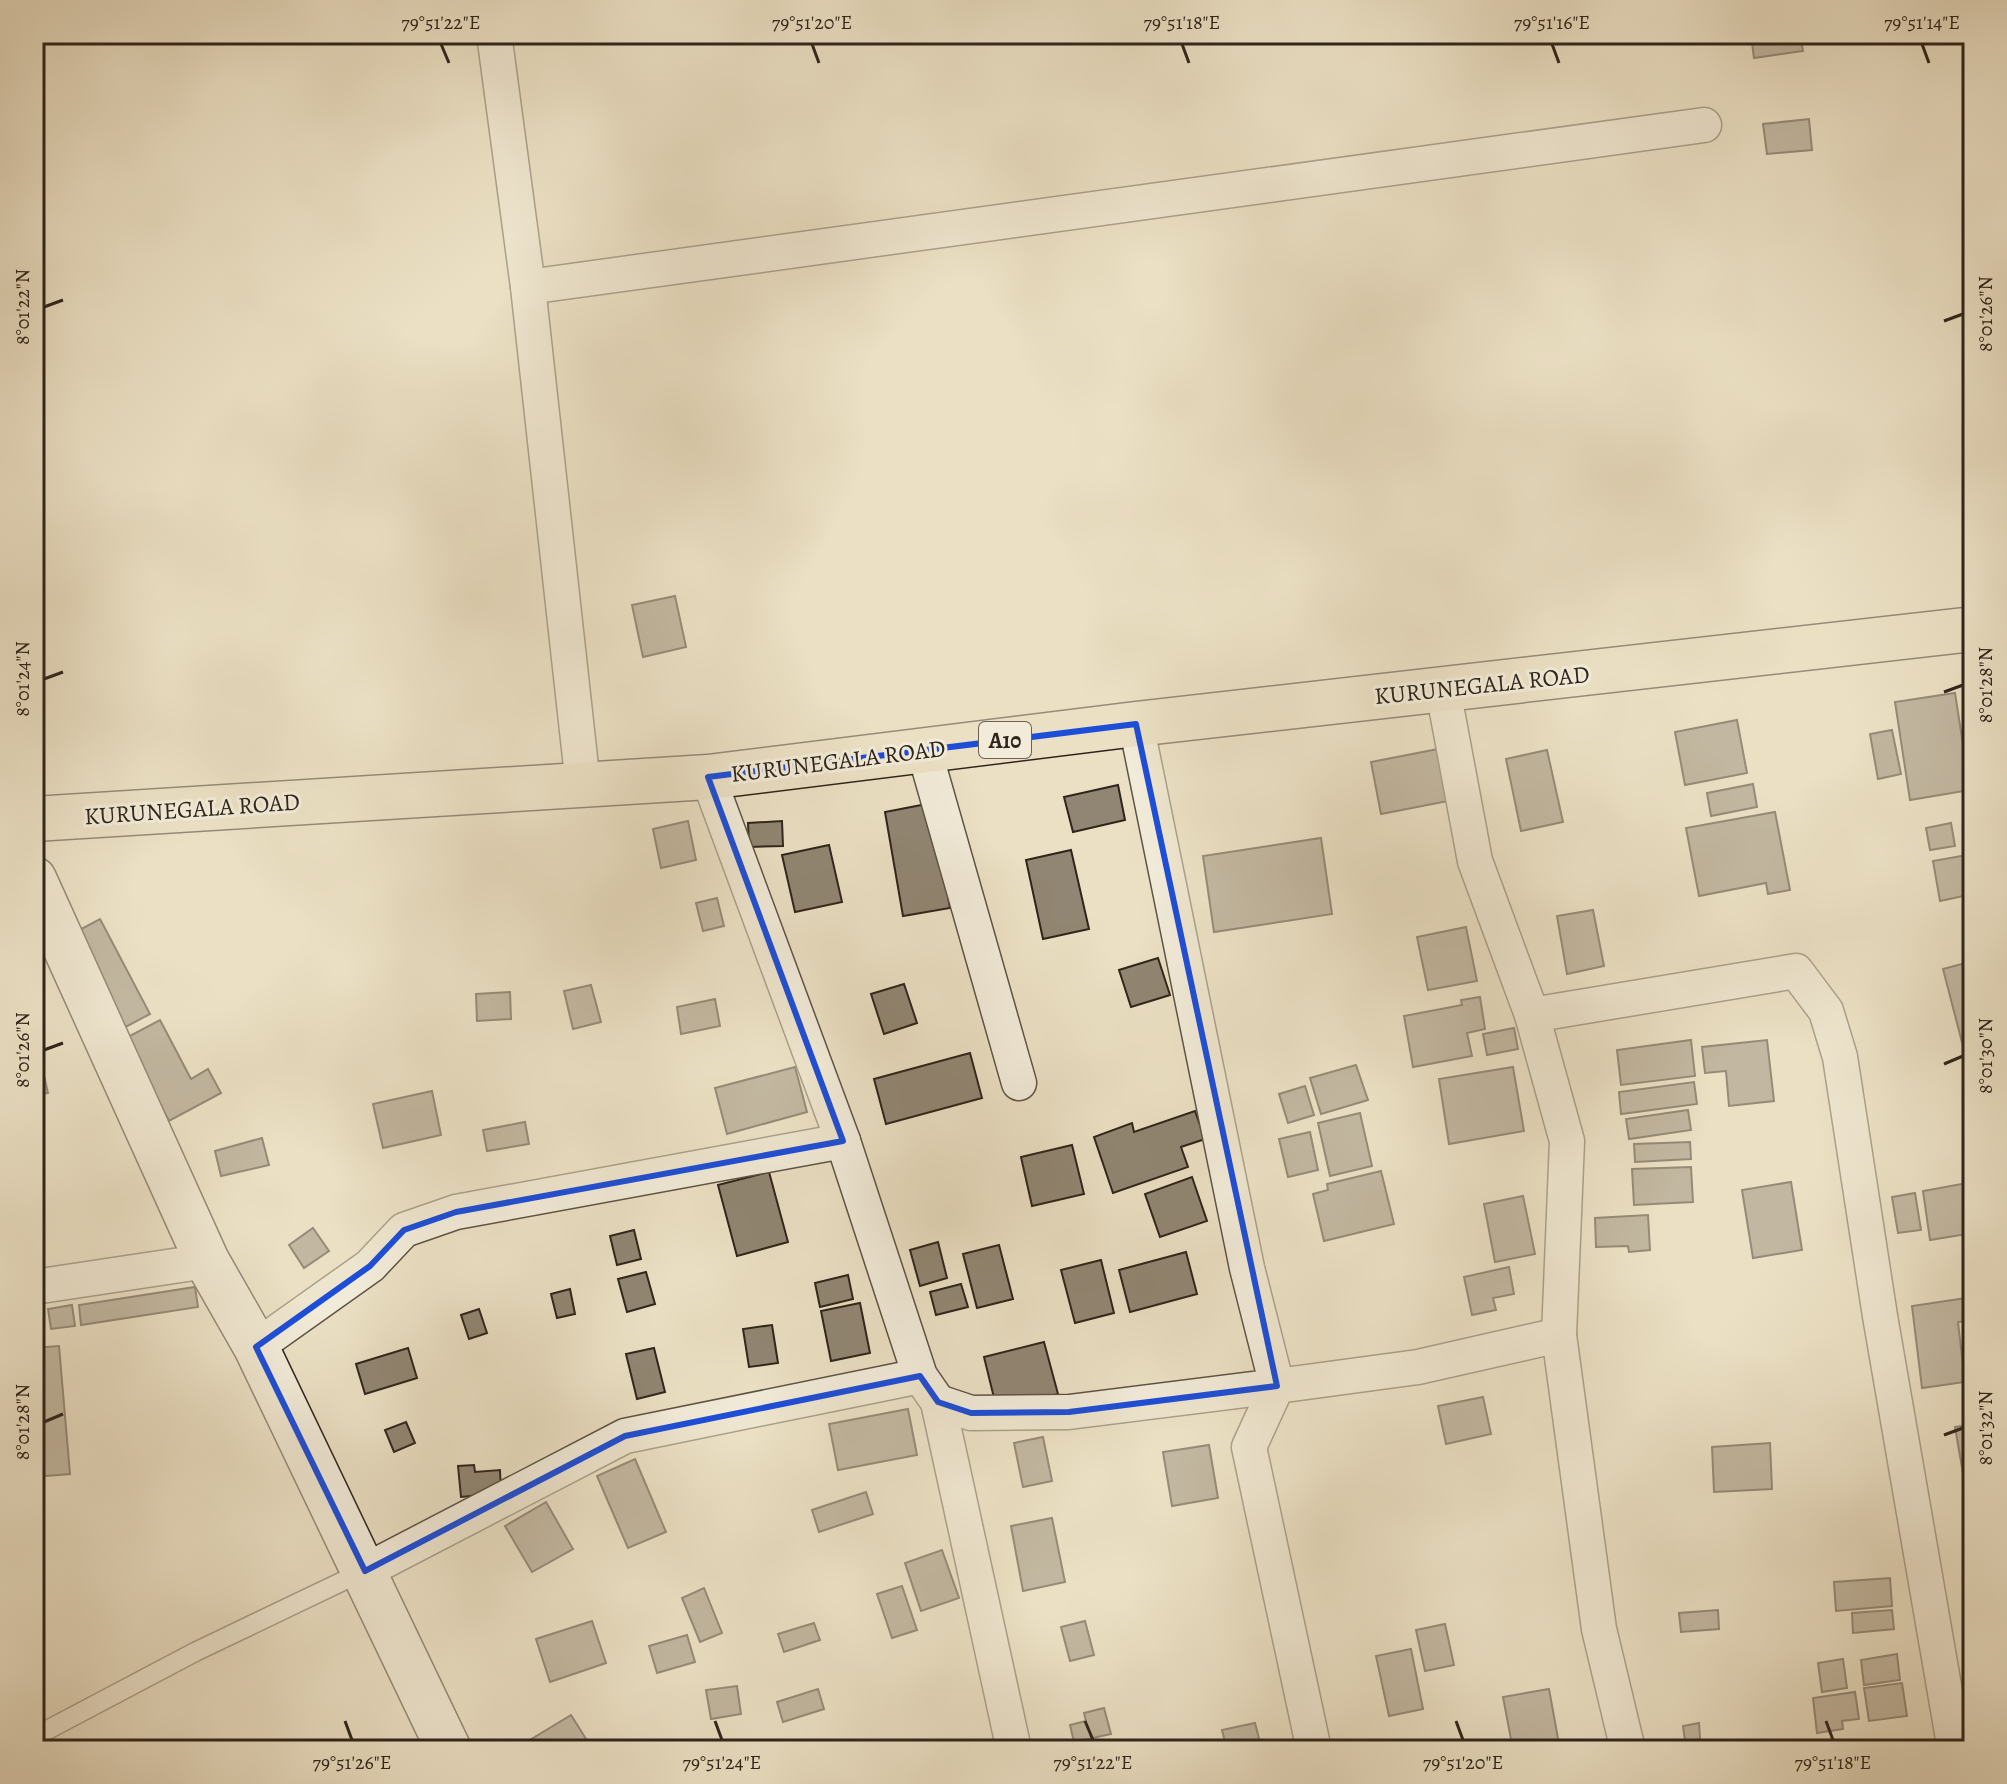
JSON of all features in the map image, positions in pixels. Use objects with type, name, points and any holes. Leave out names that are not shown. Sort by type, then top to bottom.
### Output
[{"type":"highway","name":"KURUNEGALA ROAD","points":[[34,819],[708,777],[1136,724],[1973,629]]},
{"type":"street","points":[[494,34],[528,287],[583,785]]},
{"type":"street","points":[[528,287],[1704,125]]},
{"type":"street","points":[[1443,690],[1475,861],[1532,1015],[1567,1141],[1559,1335],[1599,1629],[1628,1750]]},
{"type":"street","points":[[1136,724],[1247,1268],[1277,1386],[1249,1447],[1314,1750]]},
{"type":"street","points":[[924,750],[1019,1083]]},
{"type":"street","points":[[708,777],[843,1141],[929,1389],[1014,1750]]},
{"type":"street","points":[[34,879],[207,1261],[256,1347],[449,1750]]},
{"type":"street","points":[[1532,1015],[1796,971],[1826,1011],[1840,1057],[1880,1316],[1955,1750]]},
{"type":"street","points":[[256,1347],[370,1266],[404,1230],[456,1212],[843,1141]]},
{"type":"street","points":[[34,1287],[207,1261]]},
{"type":"street","points":[[365,1571],[625,1436],[929,1389],[971,1413],[1069,1412],[1418,1367],[1559,1335]]},
{"type":"lane","points":[[34,1737],[195,1652],[365,1571]]},
{"type":"highlighted area","points":[[1136,724],[1277,1386],[1069,1412],[971,1413],[938,1402],[920,1376],[625,1436],[365,1571],[256,1347],[370,1266],[404,1230],[456,1212],[843,1141],[708,777]]},
{"type":"building","points":[[1800,34],[1803,51],[1754,58],[1751,35]]},
{"type":"building","points":[[1809,119],[1812,150],[1767,154],[1763,124]]},
{"type":"building","points":[[675,596],[686,647],[643,657],[632,605]]},
{"type":"building","points":[[1955,693],[1970,790],[1910,800],[1895,702]]},
{"type":"building","points":[[1737,720],[1747,773],[1685,785],[1675,732]]},
{"type":"building","points":[[1892,730],[1901,774],[1878,779],[1870,734]]},
{"type":"building","points":[[1438,749],[1448,801],[1381,814],[1371,762]]},
{"type":"building","points":[[1547,750],[1563,822],[1521,831],[1506,759]]},
{"type":"building","points":[[1753,784],[1757,807],[1711,816],[1707,793]]},
{"type":"building","points":[[1118,785],[1125,820],[1073,832],[1064,797]]},
{"type":"building","points":[[932,803],[950,908],[903,916],[885,812]]},
{"type":"building","points":[[1775,812],[1790,890],[1768,894],[1766,883],[1699,896],[1686,828]]},
{"type":"building","points":[[688,821],[696,860],[661,868],[653,829]]},
{"type":"building","points":[[782,821],[783,846],[749,847],[748,823]]},
{"type":"building","points":[[1951,823],[1955,846],[1930,850],[1926,828]]},
{"type":"building","points":[[1321,838],[1332,914],[1214,932],[1203,856]]},
{"type":"building","points":[[829,845],[842,902],[795,912],[782,855]]},
{"type":"building","points":[[1071,850],[1089,929],[1043,939],[1026,860]]},
{"type":"building","points":[[1973,854],[1973,894],[1940,901],[1933,861]]},
{"type":"building","points":[[717,898],[724,926],[703,931],[696,903]]},
{"type":"building","points":[[1593,910],[1604,966],[1567,974],[1557,916]]},
{"type":"building","points":[[100,919],[150,1014],[118,1031],[68,936]]},
{"type":"building","points":[[1466,927],[1477,981],[1428,990],[1417,937]]},
{"type":"building","points":[[1158,958],[1170,995],[1131,1007],[1119,970]]},
{"type":"building","points":[[1973,961],[1973,1048],[1964,1050],[1943,969]]},
{"type":"building","points":[[904,984],[917,1023],[884,1034],[871,994]]},
{"type":"building","points":[[591,985],[601,1022],[573,1029],[564,991]]},
{"type":"building","points":[[510,992],[511,1019],[477,1021],[476,994]]},
{"type":"building","points":[[1480,997],[1485,1029],[1467,1033],[1472,1056],[1413,1067],[1404,1016],[1462,1005],[1461,1000]]},
{"type":"building","points":[[715,999],[720,1026],[681,1034],[677,1007]]},
{"type":"building","points":[[160,1020],[191,1079],[208,1069],[221,1093],[169,1121],[126,1038]]},
{"type":"building","points":[[1514,1028],[1518,1049],[1487,1055],[1483,1034]]},
{"type":"building","points":[[1691,1040],[1695,1076],[1621,1085],[1617,1050]]},
{"type":"building","points":[[1767,1040],[1774,1101],[1729,1106],[1726,1071],[1705,1073],[1702,1047]]},
{"type":"building","points":[[34,1042],[48,1093],[34,1096]]},
{"type":"building","points":[[970,1053],[982,1098],[886,1124],[874,1079]]},
{"type":"building","points":[[1356,1065],[1368,1100],[1321,1114],[1310,1078]]},
{"type":"building","points":[[795,1067],[807,1112],[727,1134],[715,1088]]},
{"type":"building","points":[[1513,1067],[1524,1131],[1449,1144],[1439,1079]]},
{"type":"building","points":[[1694,1082],[1697,1104],[1621,1114],[1619,1092]]},
{"type":"building","points":[[1305,1086],[1314,1115],[1288,1123],[1279,1094]]},
{"type":"building","points":[[432,1091],[441,1135],[383,1148],[373,1104]]},
{"type":"building","points":[[1688,1110],[1691,1130],[1629,1139],[1626,1119]]},
{"type":"building","points":[[1195,1111],[1205,1139],[1181,1147],[1188,1167],[1113,1193],[1094,1137],[1132,1123],[1134,1132]]},
{"type":"building","points":[[1360,1113],[1372,1166],[1330,1176],[1318,1123]]},
{"type":"building","points":[[525,1122],[529,1144],[487,1151],[483,1130]]},
{"type":"building","points":[[1310,1132],[1318,1170],[1288,1177],[1279,1139]]},
{"type":"building","points":[[262,1138],[269,1165],[221,1176],[215,1151]]},
{"type":"building","points":[[1690,1142],[1691,1159],[1635,1162],[1634,1144]]},
{"type":"building","points":[[1072,1145],[1084,1194],[1032,1206],[1021,1157]]},
{"type":"building","points":[[1691,1167],[1693,1202],[1634,1205],[1632,1169]]},
{"type":"building","points":[[1381,1171],[1394,1224],[1324,1241],[1313,1194],[1328,1190],[1327,1184]]},
{"type":"building","points":[[769,1172],[788,1242],[737,1256],[718,1185]]},
{"type":"building","points":[[1192,1177],[1207,1221],[1160,1237],[1145,1194]]},
{"type":"building","points":[[1791,1182],[1802,1250],[1753,1258],[1742,1190]]},
{"type":"building","points":[[1973,1182],[1973,1233],[1930,1240],[1923,1191]]},
{"type":"building","points":[[1915,1193],[1921,1230],[1898,1233],[1892,1197]]},
{"type":"building","points":[[1523,1196],[1535,1254],[1495,1262],[1484,1204]]},
{"type":"building","points":[[1648,1215],[1650,1250],[1629,1252],[1628,1246],[1596,1247],[1595,1218]]},
{"type":"building","points":[[313,1228],[329,1251],[304,1268],[289,1245]]},
{"type":"building","points":[[634,1230],[641,1259],[617,1265],[610,1236]]},
{"type":"building","points":[[938,1242],[947,1278],[920,1286],[910,1250]]},
{"type":"building","points":[[999,1245],[1013,1299],[977,1308],[963,1254]]},
{"type":"building","points":[[1186,1252],[1197,1294],[1130,1312],[1119,1270]]},
{"type":"building","points":[[1101,1260],[1114,1313],[1075,1323],[1061,1270]]},
{"type":"building","points":[[1509,1267],[1514,1294],[1493,1298],[1496,1310],[1472,1315],[1464,1277]]},
{"type":"building","points":[[646,1272],[655,1304],[627,1312],[618,1279]]},
{"type":"building","points":[[848,1275],[853,1299],[820,1307],[815,1283]]},
{"type":"building","points":[[961,1284],[968,1307],[936,1315],[930,1292]]},
{"type":"building","points":[[195,1287],[198,1307],[81,1325],[79,1305]]},
{"type":"building","points":[[570,1289],[575,1314],[557,1318],[551,1294]]},
{"type":"building","points":[[1973,1297],[1973,1320],[1958,1322],[1965,1382],[1922,1388],[1912,1306]]},
{"type":"building","points":[[860,1303],[870,1353],[831,1361],[821,1311]]},
{"type":"building","points":[[72,1305],[75,1326],[51,1329],[48,1309]]},
{"type":"building","points":[[479,1309],[487,1333],[469,1339],[461,1315]]},
{"type":"building","points":[[772,1325],[778,1363],[749,1367],[743,1329]]},
{"type":"building","points":[[1044,1342],[1058,1394],[997,1410],[984,1357]]},
{"type":"building","points":[[59,1346],[70,1474],[34,1477],[34,1348]]},
{"type":"building","points":[[408,1348],[417,1378],[365,1394],[356,1364]]},
{"type":"building","points":[[654,1348],[665,1392],[637,1399],[626,1354]]},
{"type":"building","points":[[1483,1397],[1491,1434],[1446,1444],[1438,1406]]},
{"type":"building","points":[[908,1409],[917,1455],[838,1470],[829,1424]]},
{"type":"building","points":[[406,1422],[415,1443],[394,1452],[385,1430]]},
{"type":"building","points":[[1973,1424],[1973,1507],[1969,1508],[1955,1427]]},
{"type":"building","points":[[1043,1437],[1052,1481],[1023,1487],[1014,1443]]},
{"type":"building","points":[[1770,1443],[1772,1489],[1714,1492],[1712,1447]]},
{"type":"building","points":[[1209,1445],[1218,1498],[1172,1506],[1163,1452]]},
{"type":"building","points":[[635,1459],[666,1532],[628,1548],[597,1476]]},
{"type":"building","points":[[474,1465],[475,1472],[500,1470],[501,1493],[461,1497],[458,1466]]},
{"type":"building","points":[[866,1492],[873,1514],[819,1532],[812,1510]]},
{"type":"building","points":[[546,1502],[573,1549],[532,1572],[505,1526]]},
{"type":"building","points":[[1052,1518],[1065,1582],[1023,1591],[1011,1526]]},
{"type":"building","points":[[942,1550],[959,1598],[921,1611],[905,1563]]},
{"type":"building","points":[[1890,1578],[1892,1606],[1836,1611],[1834,1582]]},
{"type":"building","points":[[902,1586],[917,1630],[892,1638],[877,1594]]},
{"type":"building","points":[[704,1588],[722,1633],[700,1642],[682,1598]]},
{"type":"building","points":[[1718,1610],[1719,1629],[1681,1632],[1679,1613]]},
{"type":"building","points":[[1892,1610],[1894,1629],[1853,1633],[1852,1613]]},
{"type":"building","points":[[592,1621],[606,1663],[550,1682],[536,1639]]},
{"type":"building","points":[[1085,1621],[1094,1655],[1070,1661],[1061,1627]]},
{"type":"building","points":[[814,1623],[820,1640],[784,1652],[778,1634]]},
{"type":"building","points":[[1445,1624],[1454,1665],[1425,1671],[1416,1630]]},
{"type":"building","points":[[687,1635],[695,1662],[657,1673],[649,1646]]},
{"type":"building","points":[[1411,1649],[1423,1709],[1389,1716],[1376,1656]]},
{"type":"building","points":[[1897,1654],[1900,1680],[1864,1685],[1861,1660]]},
{"type":"building","points":[[1843,1659],[1847,1688],[1822,1692],[1818,1663]]},
{"type":"building","points":[[1902,1683],[1907,1716],[1869,1721],[1864,1688]]},
{"type":"building","points":[[737,1686],[741,1714],[711,1719],[706,1690]]},
{"type":"building","points":[[818,1689],[824,1709],[783,1722],[777,1702]]},
{"type":"building","points":[[1549,1689],[1559,1744],[1513,1750],[1503,1697]]},
{"type":"building","points":[[1855,1692],[1859,1719],[1842,1721],[1843,1729],[1817,1733],[1813,1698]]},
{"type":"building","points":[[1104,1708],[1111,1734],[1074,1742],[1070,1725],[1086,1721],[1084,1713]]},
{"type":"building","points":[[571,1715],[593,1750],[515,1749]]},
{"type":"building","points":[[1255,1723],[1262,1750],[1227,1750],[1222,1730]]},
{"type":"building","points":[[1699,1723],[1700,1739],[1685,1741],[1683,1726]]}]
